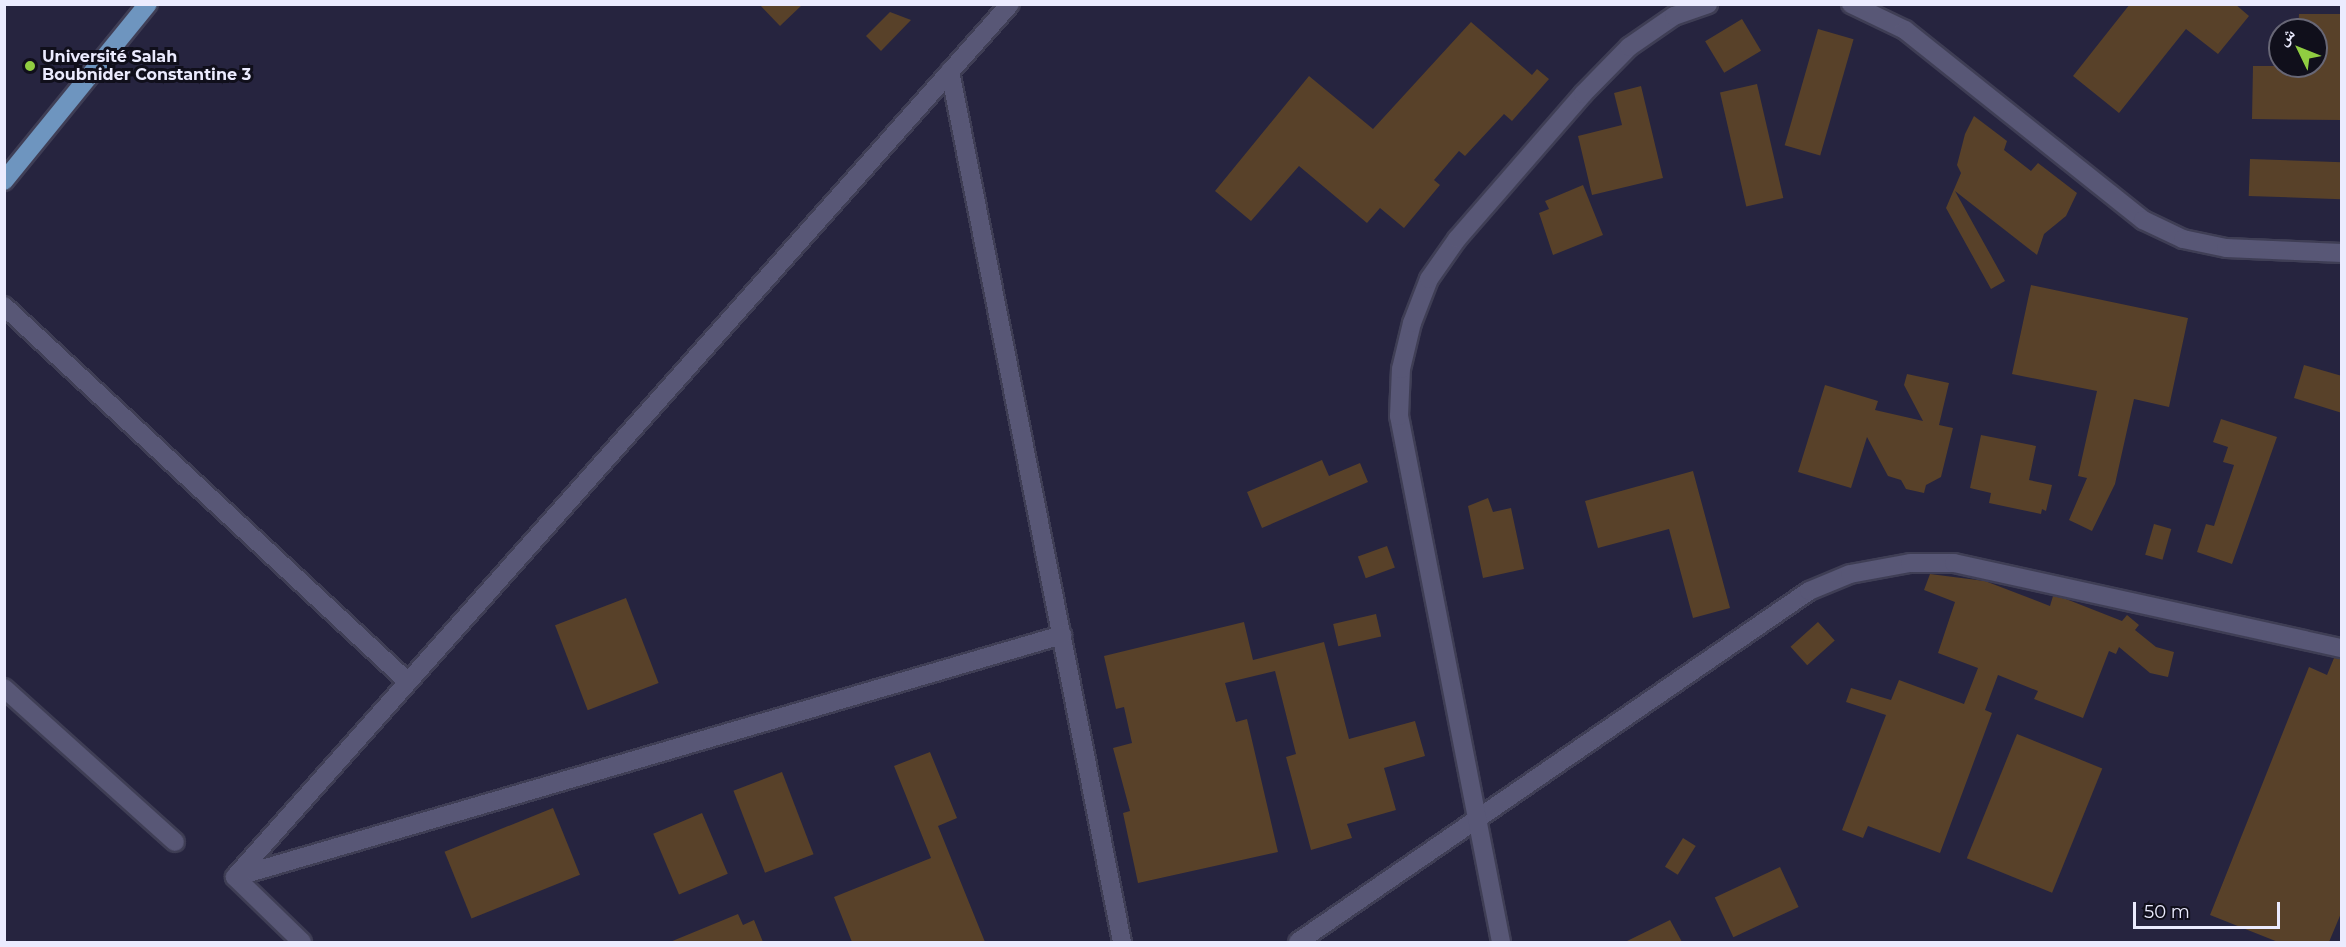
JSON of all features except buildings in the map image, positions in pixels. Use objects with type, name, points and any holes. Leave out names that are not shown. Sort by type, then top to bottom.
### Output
[{"type":"main road","points":[[4,181],[148,4]]},
{"type":"street","points":[[235,877],[1010,4]]},
{"type":"street","points":[[1501,942],[1399,416],[1401,369],[1412,323],[1429,279],[1457,239],[1583,94],[1629,47],[1674,16],[1708,4]]},
{"type":"street","points":[[1851,4],[1905,30],[2143,220],[2183,239],[2226,248],[2342,253]]},
{"type":"street","points":[[950,71],[1122,942]]},
{"type":"street","points":[[4,306],[408,682]]},
{"type":"street","points":[[1298,942],[1809,591],[1850,574],[1910,563],[1954,563],[2342,648]]},
{"type":"street","points":[[235,877],[1062,635]]},
{"type":"street","points":[[4,688],[175,842]]},
{"type":"street","points":[[235,877],[302,942]]},
{"type":"place","name":"Université Salah Boubnider Constantine 3","points":[[30,66]]}]
